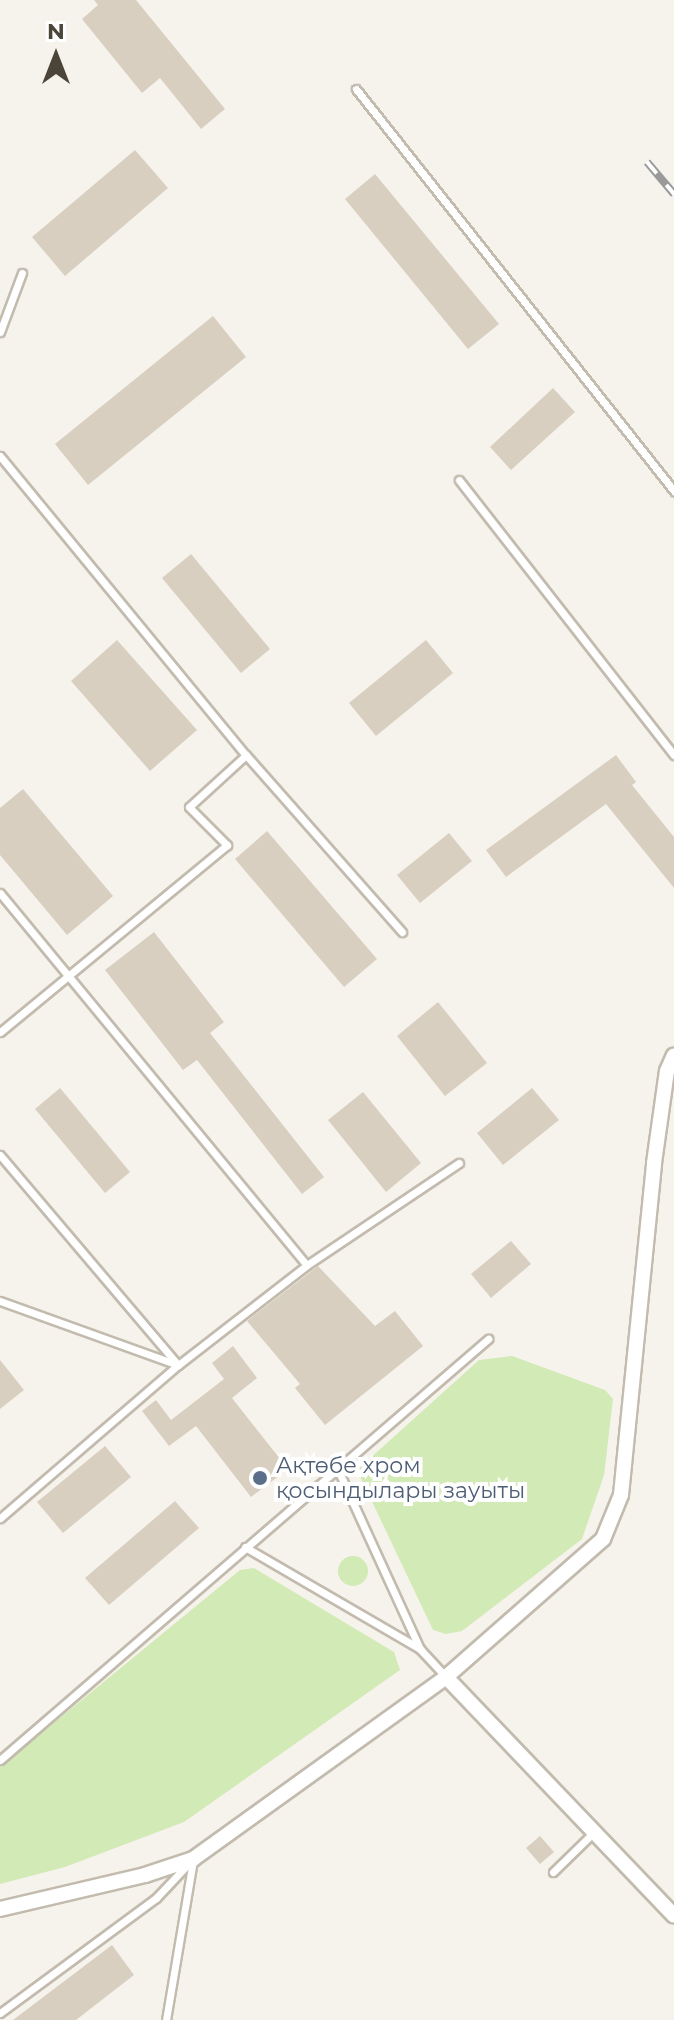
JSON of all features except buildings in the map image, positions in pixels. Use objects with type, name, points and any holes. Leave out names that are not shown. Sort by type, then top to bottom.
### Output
[{"type":"street","points":[[0,1909],[193,1859],[446,1677],[603,1539],[617,1517],[654,1163],[667,1071],[674,1055]]},
{"type":"street","points":[[446,1677],[674,1916]]},
{"type":"lane","points":[[356,89],[674,491]]},
{"type":"lane","points":[[0,332],[22,273]]},
{"type":"lane","points":[[0,456],[246,755],[402,932]]},
{"type":"lane","points":[[459,480],[674,755]]},
{"type":"lane","points":[[0,1032],[66,974],[227,845],[189,807],[246,755]]},
{"type":"lane","points":[[0,893],[307,1265]]},
{"type":"lane","points":[[0,1155],[178,1365]]},
{"type":"lane","points":[[0,1518],[178,1365],[307,1265],[459,1163]]},
{"type":"lane","points":[[0,1301],[178,1365]]},
{"type":"lane","points":[[0,1760],[488,1339]]},
{"type":"lane","points":[[337,1468],[420,1649]]},
{"type":"lane","points":[[245,1547],[420,1649],[446,1677]]},
{"type":"lane","points":[[553,1872],[594,1832]]},
{"type":"lane","points":[[0,2013],[156,1898],[193,1859]]},
{"type":"lane","points":[[166,2020],[193,1859]]},
{"type":"green space","points":[[512,1356],[605,1390],[613,1399],[604,1475],[582,1539],[462,1631],[446,1634],[433,1630],[357,1470],[479,1360]]},
{"type":"green space","points":[[353,1556],[359,1557],[367,1565],[367,1577],[359,1585],[353,1586],[347,1585],[339,1577],[338,1571],[339,1565],[347,1557]]},
{"type":"green space","points":[[254,1568],[394,1652],[400,1670],[184,1822],[65,1867],[0,1884],[0,1767],[240,1570]]},
{"type":"railway","points":[[647,162],[674,194]]},
{"type":"place","name":"Ақтөбе хром қосындылары зауыты","points":[[260,1478]]}]
